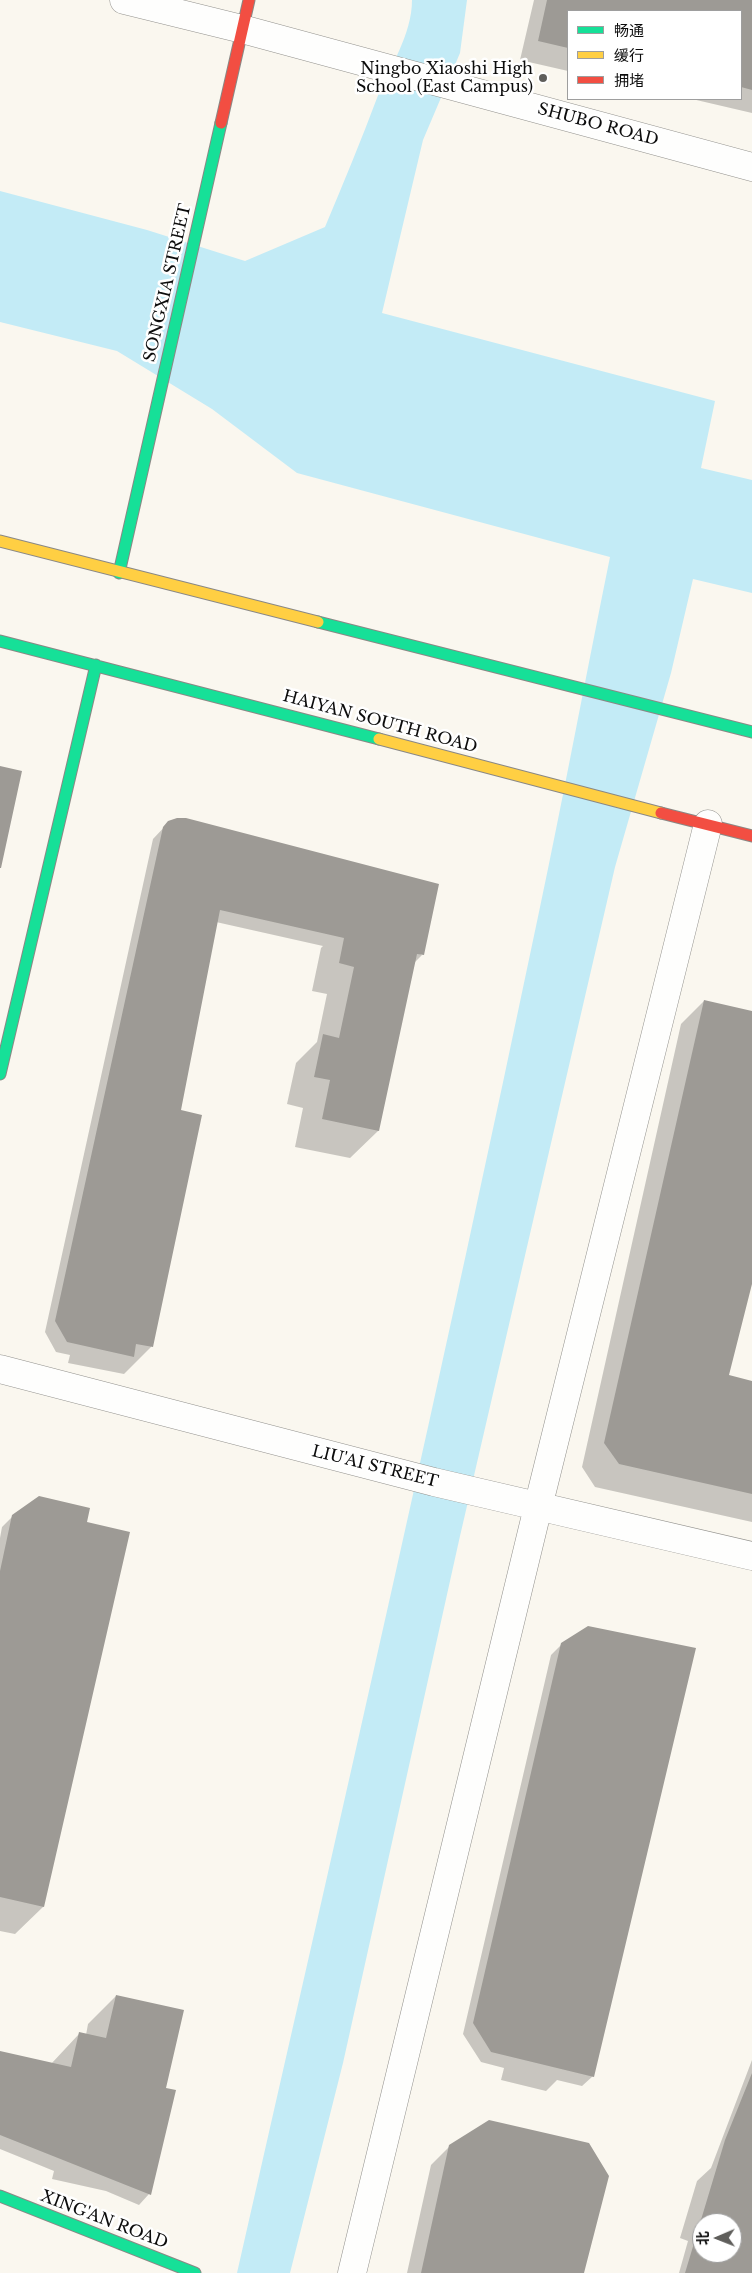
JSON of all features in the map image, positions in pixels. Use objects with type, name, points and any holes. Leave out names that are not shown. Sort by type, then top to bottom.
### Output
[{"type":"main road","name":"SONGXIA STREET","points":[[119,572],[249,0]]},
{"type":"main road","points":[[0,541],[752,732]]},
{"type":"main road","name":"HAIYAN SOUTH ROAD","points":[[0,640],[752,836]]},
{"type":"main road","points":[[0,1074],[96,666]]},
{"type":"main road","name":"XING'AN ROAD","points":[[0,2196],[195,2273]]},
{"type":"street","name":"SHUBO ROAD","points":[[124,0],[242,29],[752,167]]},
{"type":"street","points":[[352,2273],[538,1507],[708,824]]},
{"type":"street","name":"LIU'AI STREET","points":[[0,1369],[434,1482],[752,1556]]},
{"type":"water","points":[[412,0],[467,0],[460,53],[423,140],[382,313],[715,401],[701,468],[752,480],[752,593],[693,579],[671,673],[615,867],[460,1536],[343,2063],[290,2273],[237,2273],[391,1593],[503,1083],[610,557],[297,473],[212,409],[117,351],[0,322],[0,191],[147,230],[245,261],[325,227],[377,98],[404,38],[411,13]]},
{"type":"building","points":[[547,0],[752,0],[752,90],[742,87],[742,10],[567,10],[567,48],[538,41]]},
{"type":"building","points":[[0,766],[22,771],[1,868],[0,868]]},
{"type":"building","points":[[186,818],[439,884],[424,955],[417,954],[379,1131],[322,1119],[330,1080],[314,1077],[323,1034],[339,1038],[354,967],[339,963],[344,938],[220,910],[181,1110],[202,1115],[153,1347],[136,1344],[134,1357],[67,1342],[55,1321],[163,827],[168,821]]},
{"type":"building","points":[[704,1000],[752,1011],[752,1284],[729,1375],[752,1381],[752,1494],[619,1464],[604,1443]]},
{"type":"building","points":[[39,1496],[90,1508],[87,1522],[130,1532],[44,1907],[0,1897],[0,1571],[12,1515]]},
{"type":"building","points":[[588,1626],[696,1648],[594,2077],[491,2052],[473,2023],[561,1643]]},
{"type":"building","points":[[116,1995],[184,2010],[166,2088],[176,2090],[151,2195],[0,2135],[0,2051],[71,2067],[79,2032],[106,2038]]},
{"type":"building","points":[[752,2073],[752,2273],[685,2273],[692,2250],[692,2263],[742,2263],[742,2213],[703,2213],[725,2140]]},
{"type":"building","points":[[489,2120],[589,2143],[609,2176],[584,2273],[421,2273],[449,2145]]},
{"type":"traffic: fast","points":[[119,573],[221,123]]},
{"type":"traffic: fast","points":[[318,622],[752,732]]},
{"type":"traffic: fast","points":[[0,641],[379,739]]},
{"type":"traffic: fast","points":[[0,1074],[96,665]]},
{"type":"traffic: fast","points":[[0,2196],[195,2273]]},
{"type":"traffic: slow","points":[[0,541],[318,622]]},
{"type":"traffic: slow","points":[[379,739],[661,813]]},
{"type":"traffic: jam","points":[[221,123],[249,0]]},
{"type":"traffic: jam","points":[[661,813],[752,836]]},
{"type":"place","name":"Ningbo Xiaoshi High School (East Campus)","points":[[543,78]]}]
